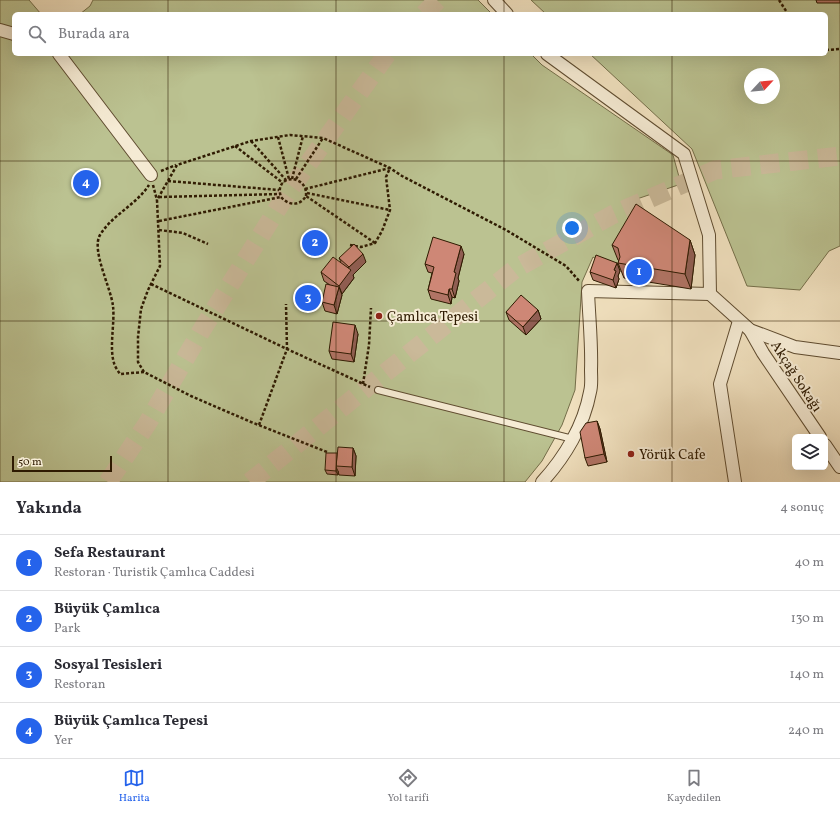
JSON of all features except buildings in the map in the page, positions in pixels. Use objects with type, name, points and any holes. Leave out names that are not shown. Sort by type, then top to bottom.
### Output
[{"type":"street","points":[[494,0],[505,12]]},
{"type":"street","points":[[0,30],[12,33]]},
{"type":"street","points":[[60,56],[151,177]]},
{"type":"street","points":[[550,56],[684,154],[709,235],[710,294]]},
{"type":"street","points":[[542,482],[559,461],[573,439],[584,415],[590,391],[591,359],[588,291],[710,294],[750,330],[795,347],[840,353]]},
{"type":"street","points":[[734,482],[720,384],[740,321]]},
{"type":"street","name":"Akçağ Sokağı","points":[[750,330],[818,434]]},
{"type":"street","points":[[828,449],[840,467]]},
{"type":"lane","points":[[378,390],[573,439]]},
{"type":"path","points":[[779,0],[787,12]]},
{"type":"path","points":[[828,50],[840,49]]},
{"type":"path","points":[[327,452],[191,396],[144,372],[120,374],[114,363],[112,336],[113,306],[98,256],[99,236],[111,222],[144,193],[151,177],[177,165],[251,141],[290,135],[323,138],[390,168],[402,176],[506,230],[566,266],[588,291]]},
{"type":"path","points":[[289,179],[303,136]]},
{"type":"path","points":[[278,137],[289,179]]},
{"type":"path","points":[[296,179],[323,138]]},
{"type":"path","points":[[251,141],[289,179]]},
{"type":"path","points":[[235,146],[283,183]]},
{"type":"path","points":[[144,372],[138,362],[138,337],[141,309],[160,266],[157,200],[177,165]]},
{"type":"path","points":[[306,193],[390,168]]},
{"type":"path","points":[[350,245],[361,247],[375,243],[382,231],[390,210],[386,177],[390,168]]},
{"type":"path","points":[[306,193],[303,201],[297,204],[290,204],[280,195],[279,190],[283,183],[289,179],[296,179],[302,183],[306,193],[375,243]]},
{"type":"path","points":[[168,181],[279,190]]},
{"type":"path","points":[[306,193],[390,210]]},
{"type":"path","points":[[159,197],[280,195]]},
{"type":"path","points":[[158,220],[280,195]]},
{"type":"path","points":[[159,230],[183,233],[208,244]]},
{"type":"path","points":[[151,284],[287,349],[378,390]]},
{"type":"path","points":[[259,425],[287,349],[286,304]]},
{"type":"path","points":[[363,384],[369,345],[371,308]]},
{"type":"green space","points":[[0,0],[29,0],[39,12],[12,12],[12,56],[533,56],[542,65],[673,155],[681,184],[628,202],[636,230],[617,272],[593,257],[582,282],[575,390],[562,425],[542,461],[525,482],[0,482]]},
{"type":"green space","points":[[93,0],[478,0],[490,12],[82,12],[90,6]]},
{"type":"green space","points":[[531,0],[840,0],[840,246],[829,251],[800,290],[747,286],[692,149],[592,56],[828,56],[828,12],[544,12]]},
{"type":"tunnel","points":[[426,12],[438,0]]},
{"type":"tunnel","points":[[108,482],[147,424],[203,328],[288,192],[386,56]]},
{"type":"tunnel","points":[[250,482],[515,269],[612,215],[715,170],[840,156]]},
{"type":"place","name":"Büyük Çamlıca Tepesi","points":[[86,183]]},
{"type":"place","name":"Büyük Çamlıca","points":[[315,243]]},
{"type":"place","name":"Sefa Restaurant","points":[[639,272]]},
{"type":"place","name":"Sosyal Tesisleri","points":[[308,298]]},
{"type":"place","name":"Çamlıca Tepesi","points":[[379,316]]},
{"type":"place","name":"Yörük Cafe","points":[[631,454]]}]
